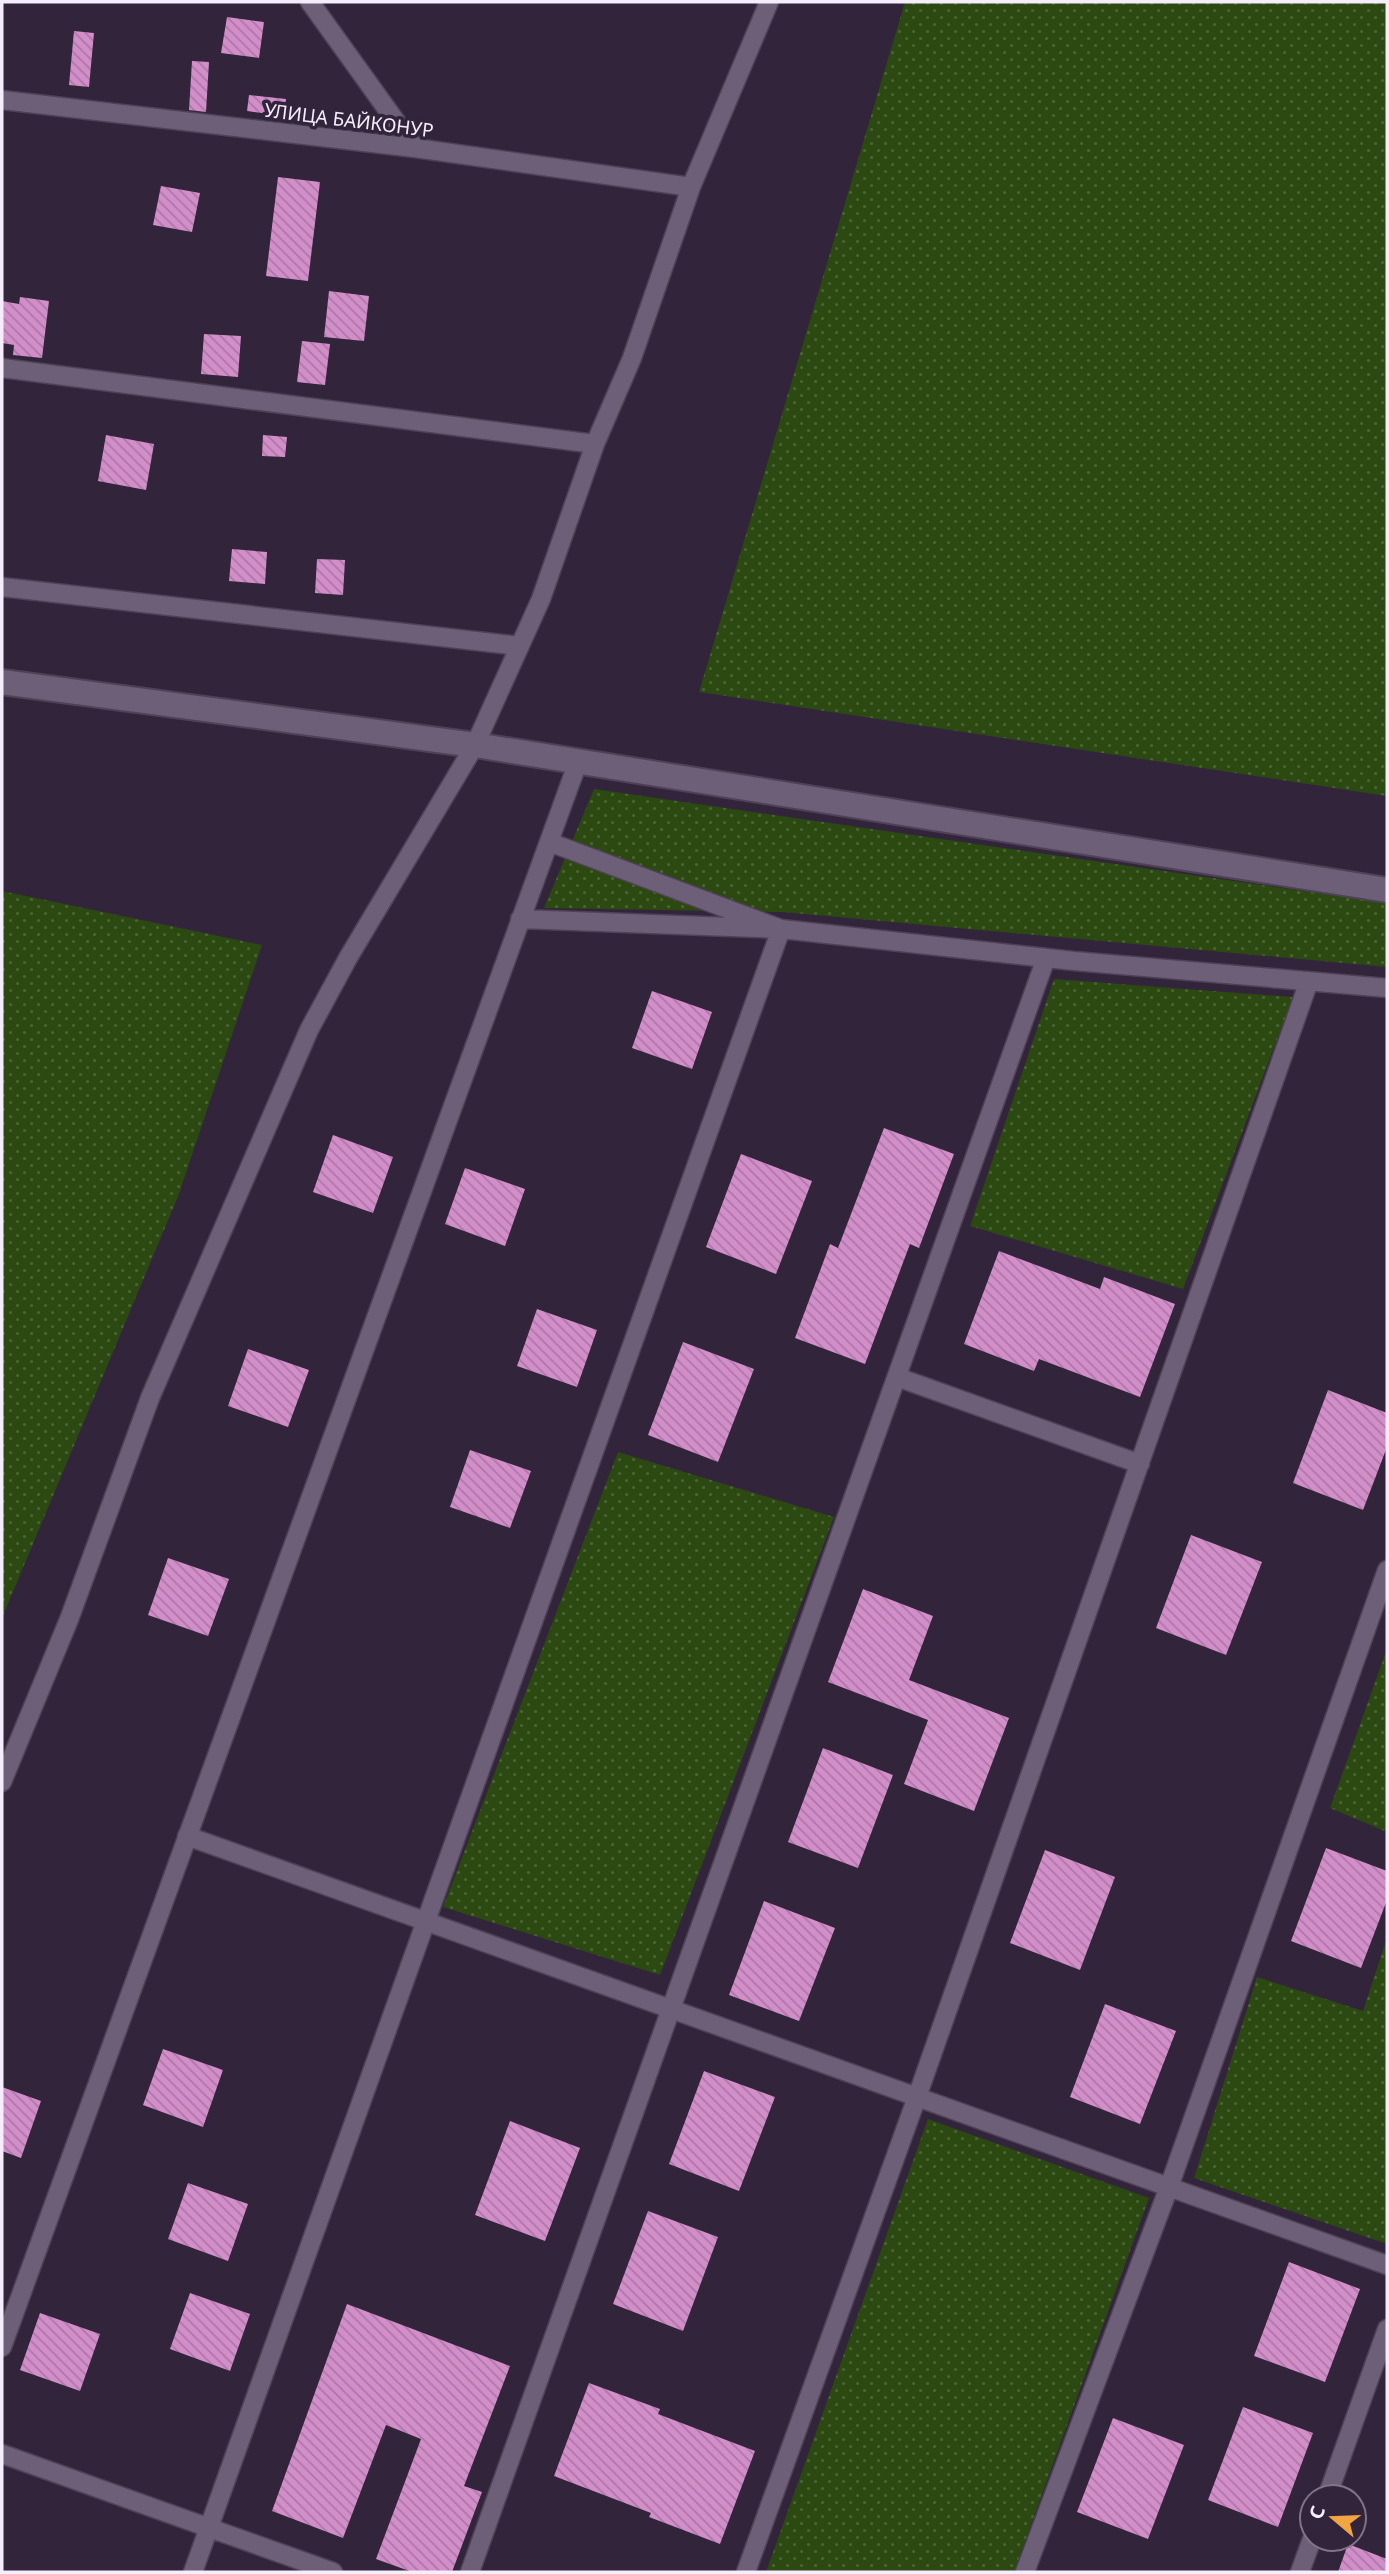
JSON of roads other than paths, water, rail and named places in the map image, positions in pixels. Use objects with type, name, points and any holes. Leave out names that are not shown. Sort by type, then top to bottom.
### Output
[{"type":"main road","points":[[2,682],[475,745],[1387,890]]},
{"type":"street","points":[[310,2],[415,148]]},
{"type":"street","points":[[2,1782],[70,1617],[155,1387],[309,1030],[348,958],[475,745],[541,599],[595,443],[632,358],[691,187],[769,2]]},
{"type":"street","name":"УЛИЦА БАЙКОНУР","points":[[2,100],[415,148],[691,187]]},
{"type":"street","points":[[2,368],[595,443]]},
{"type":"street","points":[[2,587],[520,646]]},
{"type":"street","points":[[2,2347],[578,762]]},
{"type":"street","points":[[548,842],[781,929]]},
{"type":"street","points":[[520,919],[781,929],[1046,958],[1387,988]]},
{"type":"street","points":[[193,2572],[781,929]]},
{"type":"street","points":[[470,2572],[1046,958]]},
{"type":"street","points":[[746,2572],[917,2097],[1309,982]]},
{"type":"street","points":[[897,1377],[1140,1464]]},
{"type":"street","points":[[1026,2572],[1169,2187],[1387,1570]]},
{"type":"street","points":[[187,1836],[1387,2265]]},
{"type":"street","points":[[1332,2483],[1387,2329]]},
{"type":"street","points":[[2,2454],[333,2572]]},
{"type":"street","points":[[1300,2572],[1307,2553]]}]
